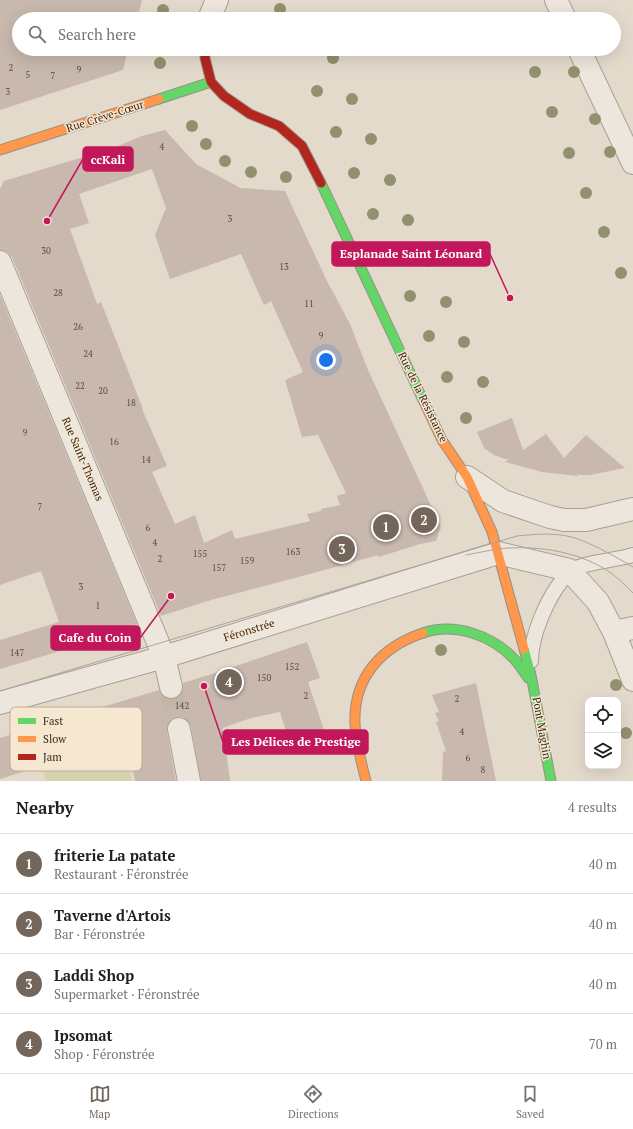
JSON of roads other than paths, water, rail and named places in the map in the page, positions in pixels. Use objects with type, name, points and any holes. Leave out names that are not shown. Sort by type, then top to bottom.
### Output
[{"type":"street","points":[[212,12],[217,0]]},
{"type":"street","points":[[556,0],[562,12]]},
{"type":"street","points":[[204,56],[211,82]]},
{"type":"street","points":[[582,56],[633,163]]},
{"type":"street","name":"Rue Crève-Cœur","points":[[0,150],[211,82]]},
{"type":"street","name":"Rue de la Résistance","points":[[211,82],[224,96],[250,114],[279,126],[302,146],[442,440],[466,477],[492,532],[531,675]]},
{"type":"street","name":"Rue Saint-Thomas","points":[[0,262],[164,656],[171,686]]},
{"type":"street","points":[[466,477],[503,502],[550,518],[564,520],[586,520],[633,509]]},
{"type":"street","points":[[498,553],[569,570],[623,630],[633,680]]},
{"type":"street","name":"Féronstrée","points":[[0,703],[164,656],[498,553]]},
{"type":"street","points":[[366,781],[356,735],[355,712],[359,691],[369,671],[384,654],[402,641],[415,635],[422,632],[444,628],[466,630],[488,638],[506,650],[522,666],[532,685],[538,707]]},
{"type":"street","name":"Pont Maghin","points":[[531,675],[551,781]]},
{"type":"street","points":[[179,729],[189,781]]},
{"type":"lane","points":[[531,675],[531,655],[534,638],[554,590],[569,570],[593,563],[633,555]]},
{"type":"tunnel","points":[[171,687],[179,729]]},
{"type":"tram line","points":[[0,691],[517,536],[548,534],[571,537],[599,548],[633,567]]},
{"type":"tram line","points":[[466,555],[511,548],[552,550],[566,553],[580,557],[605,569],[633,593]]},
{"type":"place","name":"ccKali","points":[[47,221]]},
{"type":"place","name":"Esplanade Saint Léonard","points":[[510,298]]},
{"type":"place","name":"Taverne d'Artois","points":[[424,520]]},
{"type":"place","name":"friterie La patate","points":[[386,527]]},
{"type":"place","name":"Laddi Shop","points":[[342,549]]},
{"type":"place","name":"Cafe du Coin","points":[[171,596]]},
{"type":"place","name":"Ipsomat","points":[[229,682]]},
{"type":"place","name":"Les Délices de Prestige","points":[[204,686]]}]
